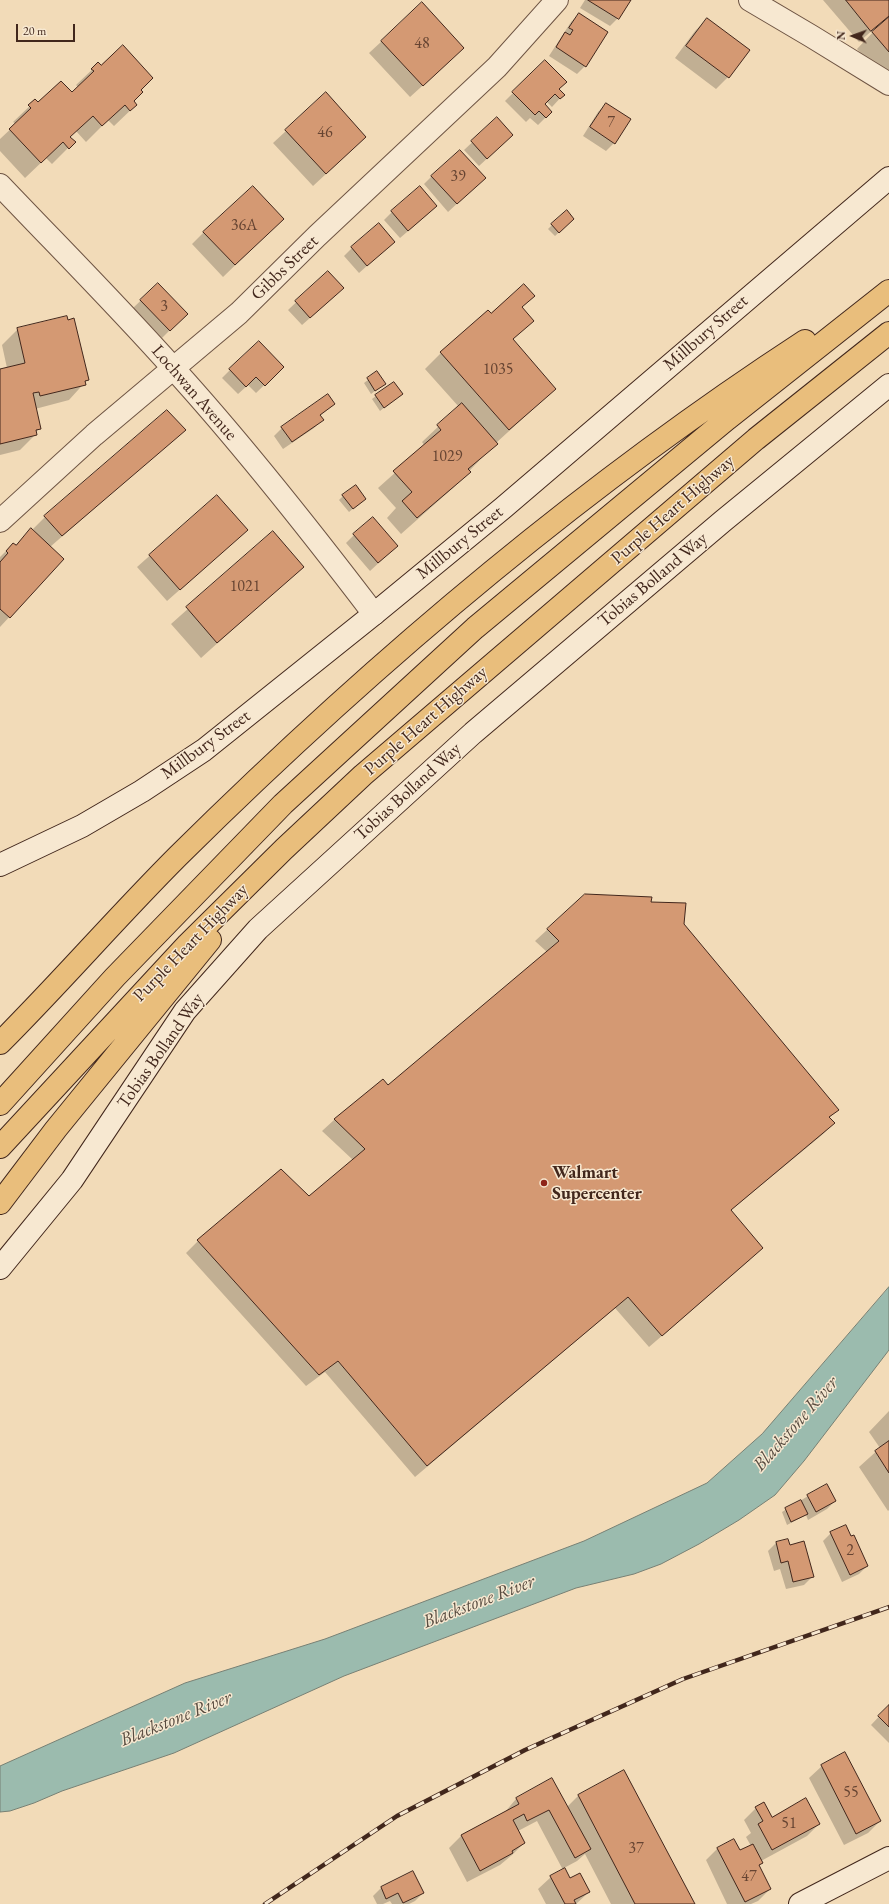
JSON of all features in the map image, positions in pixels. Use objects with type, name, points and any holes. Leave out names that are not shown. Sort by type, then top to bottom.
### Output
[{"type":"highway","points":[[0,1043],[126,909],[184,850],[290,748],[438,615],[534,536],[664,437],[756,373],[889,288]]},
{"type":"highway","name":"Purple Heart Highway","points":[[0,1104],[115,977],[284,804],[475,628],[727,419],[889,291]]},
{"type":"highway","name":"Purple Heart Highway","points":[[0,1147],[188,944],[284,849],[363,775],[743,449],[889,333]]},
{"type":"highway","points":[[0,1203],[98,1077],[284,849]]},
{"type":"street","name":"Gibbs Street","points":[[0,521],[94,435],[239,313],[317,236],[498,67],[557,0]]},
{"type":"street","points":[[750,0],[889,84]]},
{"type":"street","name":"Millbury Street","points":[[0,865],[82,826],[142,791],[204,750],[374,614],[503,508],[889,178]]},
{"type":"street","name":"Lochwan Avenue","points":[[0,185],[173,367],[312,532],[374,614]]},
{"type":"street","name":"Tobias Bolland Way","points":[[0,1268],[72,1180],[185,1011],[258,929],[473,733],[792,463],[889,385]]},
{"type":"street","points":[[800,1904],[889,1858]]},
{"type":"water","name":"Blackstone River","points":[[889,1287],[889,1350],[804,1461],[775,1495],[739,1520],[699,1544],[661,1564],[634,1574],[576,1588],[344,1676],[174,1753],[62,1791],[34,1803],[10,1811],[0,1812],[0,1766],[185,1683],[325,1639],[584,1541],[707,1483],[762,1434]]},
{"type":"building","points":[[588,0],[631,0],[619,19]]},
{"type":"building","points":[[846,0],[889,0],[889,16],[871,31]]},
{"type":"building","points":[[422,2],[464,48],[423,86],[381,41]]},
{"type":"building","points":[[579,13],[608,32],[586,67],[556,47],[565,32],[570,35],[573,30],[569,28]]},
{"type":"building","points":[[889,17],[889,52],[872,32]]},
{"type":"building","points":[[707,18],[750,50],[729,78],[686,46]]},
{"type":"building","points":[[123,45],[153,78],[141,90],[143,92],[134,101],[137,105],[130,111],[125,105],[102,126],[93,116],[70,137],[76,142],[69,149],[63,142],[41,163],[9,129],[31,108],[28,105],[35,99],[38,102],[61,81],[72,92],[94,71],[91,69],[98,62],[101,65]]},
{"type":"building","points":[[545,60],[567,82],[559,89],[565,95],[560,99],[555,94],[545,104],[552,112],[546,118],[539,111],[535,115],[512,92]]},
{"type":"building","points":[[326,92],[366,137],[326,174],[285,130]]},
{"type":"building","points":[[606,103],[631,119],[615,144],[590,127]]},
{"type":"building","points":[[497,117],[513,135],[487,159],[471,141]]},
{"type":"building","points":[[460,150],[486,178],[457,204],[431,176]]},
{"type":"building","points":[[253,186],[284,219],[235,265],[203,232]]},
{"type":"building","points":[[420,186],[437,206],[408,231],[391,211]]},
{"type":"building","points":[[567,210],[574,219],[559,233],[551,224]]},
{"type":"building","points":[[379,223],[395,242],[367,266],[351,247]]},
{"type":"building","points":[[328,271],[344,288],[310,318],[295,301]]},
{"type":"building","points":[[158,283],[188,314],[170,331],[140,300]]},
{"type":"building","points":[[524,284],[535,296],[522,307],[534,321],[513,339],[556,389],[509,430],[440,352],[488,310],[491,313]]},
{"type":"building","points":[[67,316],[68,320],[74,318],[89,380],[85,381],[86,385],[40,396],[39,392],[33,393],[41,429],[36,430],[37,435],[0,444],[0,369],[25,363],[17,328]]},
{"type":"building","points":[[259,341],[284,367],[265,386],[256,377],[246,387],[229,369]]},
{"type":"building","points":[[377,371],[386,384],[375,391],[367,378]]},
{"type":"building","points":[[394,382],[403,394],[384,408],[375,395]]},
{"type":"building","points":[[328,394],[335,404],[320,415],[324,420],[292,442],[281,427]]},
{"type":"building","points":[[462,403],[498,444],[468,469],[471,472],[417,518],[402,501],[412,492],[393,471],[441,430],[437,425]]},
{"type":"building","points":[[167,410],[186,430],[62,536],[44,516]]},
{"type":"building","points":[[356,485],[366,499],[353,509],[342,495]]},
{"type":"building","points":[[217,495],[248,530],[180,590],[149,555]]},
{"type":"building","points":[[373,517],[398,546],[378,563],[353,534]]},
{"type":"building","points":[[31,528],[64,559],[10,618],[0,609],[0,562],[8,553],[6,551],[13,543],[16,545]]},
{"type":"building","points":[[273,531],[304,567],[217,643],[186,607]]},
{"type":"building","name":"Walmart Supercenter","points":[[585,894],[652,897],[651,902],[686,903],[684,924],[839,1110],[829,1117],[835,1123],[731,1210],[763,1248],[662,1336],[628,1297],[427,1466],[338,1361],[319,1375],[197,1240],[281,1169],[309,1196],[365,1149],[334,1119],[383,1079],[388,1085],[559,941],[547,929]]},
{"type":"building","points":[[889,1441],[889,1473],[875,1451]]},
{"type":"building","points":[[827,1484],[836,1501],[816,1512],[807,1495]]},
{"type":"building","points":[[801,1500],[808,1514],[791,1522],[785,1508]]},
{"type":"building","points":[[846,1525],[851,1536],[854,1535],[868,1566],[850,1575],[830,1532]]},
{"type":"building","points":[[788,1539],[790,1545],[804,1541],[814,1577],[793,1582],[788,1561],[781,1563],[776,1542]]},
{"type":"building","points":[[889,1705],[889,1727],[878,1716]]},
{"type":"building","points":[[845,1752],[881,1821],[856,1834],[821,1765]]},
{"type":"building","points":[[624,1770],[695,1904],[635,1904],[578,1795]]},
{"type":"building","points":[[552,1778],[591,1849],[575,1858],[549,1810],[527,1821],[524,1814],[513,1820],[525,1843],[512,1851],[513,1853],[480,1871],[461,1835],[519,1804],[516,1798]]},
{"type":"building","points":[[806,1798],[820,1824],[772,1850],[758,1824],[763,1821],[755,1807],[764,1802],[772,1817]]},
{"type":"building","points":[[734,1839],[740,1850],[753,1844],[763,1863],[759,1865],[771,1889],[745,1902],[717,1848]]},
{"type":"building","points":[[565,1868],[570,1878],[580,1873],[590,1892],[574,1900],[576,1904],[565,1904],[550,1876]]},
{"type":"building","points":[[413,1871],[424,1893],[403,1903],[398,1893],[386,1899],[381,1887]]},
{"type":"railway","points":[[265,1904],[397,1816],[525,1750],[683,1679],[889,1607]]},
{"type":"place","name":"Walmart Supercenter","points":[[544,1183]]}]
